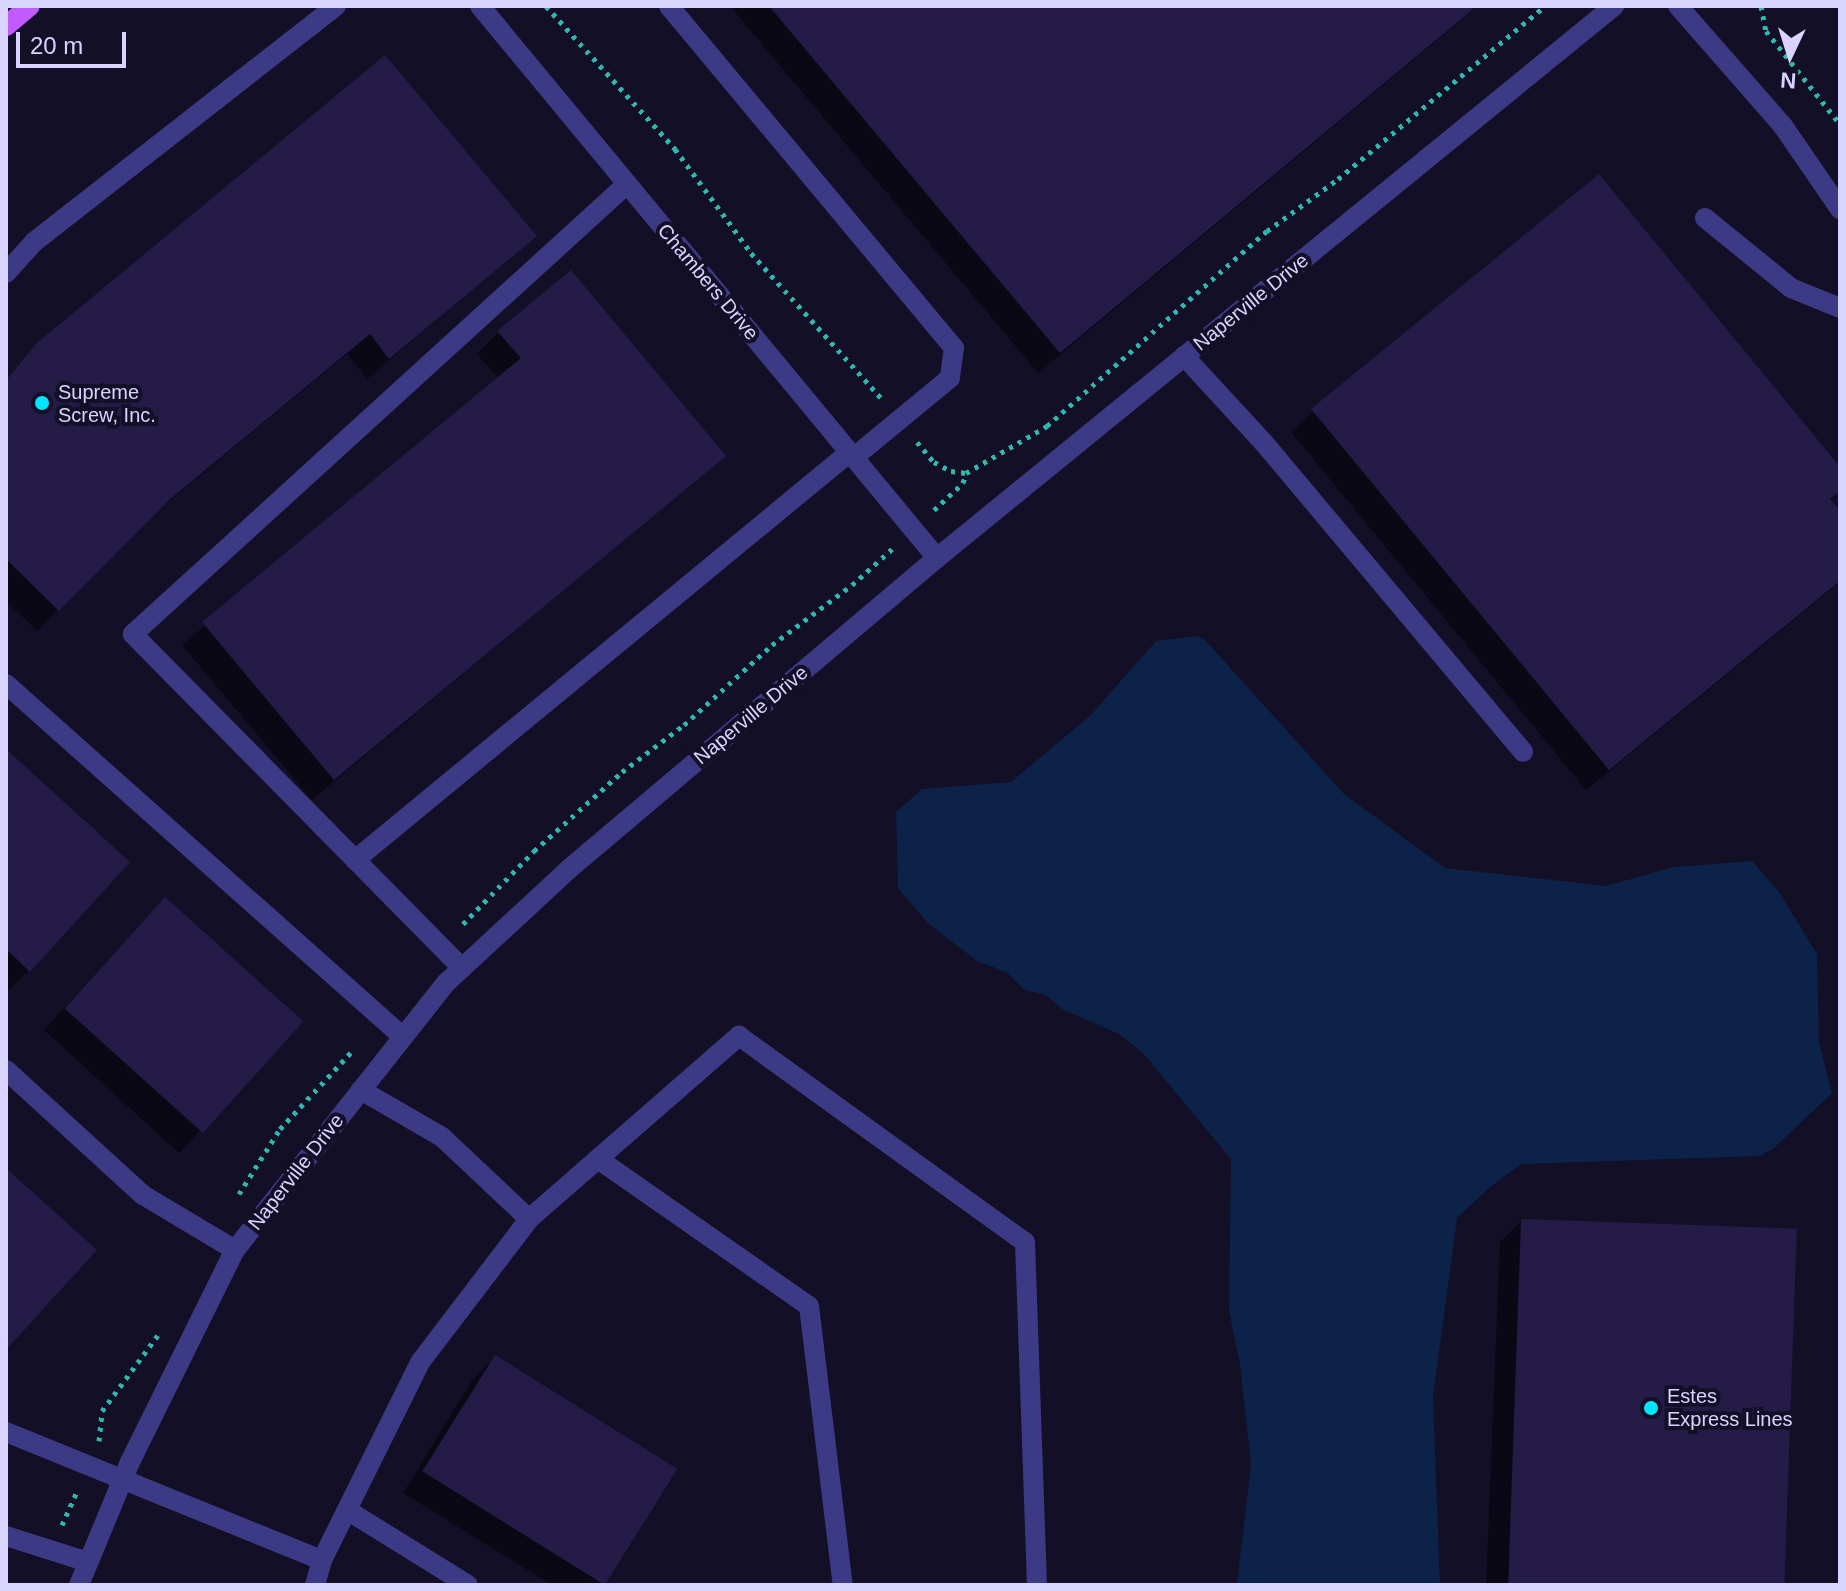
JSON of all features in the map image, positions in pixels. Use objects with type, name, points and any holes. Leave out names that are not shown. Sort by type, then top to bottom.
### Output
[{"type":"main road","points":[[6,26],[30,6]]},
{"type":"street","points":[[6,273],[34,242],[336,6]]},
{"type":"street","name":"Chambers Drive","points":[[480,6],[937,558]]},
{"type":"street","points":[[355,860],[852,454],[950,378],[954,348],[669,6]]},
{"type":"street","name":"Naperville Drive","points":[[79,1585],[122,1480],[235,1250],[403,1037],[462,968],[569,869],[937,558],[1614,6]]},
{"type":"street","points":[[1678,6],[1783,126],[1840,209]]},
{"type":"street","points":[[462,968],[133,634],[627,184]]},
{"type":"street","points":[[1705,218],[1791,288],[1840,308]]},
{"type":"street","points":[[1184,356],[1264,443],[1523,752]]},
{"type":"street","points":[[6,684],[403,1037]]},
{"type":"street","points":[[315,1585],[322,1560],[421,1361],[529,1219],[739,1036],[1025,1242],[1037,1585]]},
{"type":"street","points":[[6,1070],[143,1195],[235,1250]]},
{"type":"street","points":[[361,1090],[442,1137],[529,1219]]},
{"type":"street","points":[[598,1159],[809,1306],[843,1585]]},
{"type":"street","points":[[6,1432],[322,1560]]},
{"type":"street","points":[[347,1510],[468,1585]]},
{"type":"street","points":[[6,1536],[88,1562]]},
{"type":"path","points":[[546,6],[675,149],[751,253],[934,462],[951,471],[966,473],[1047,426],[1267,231],[1338,179],[1545,6]]},
{"type":"path","points":[[1761,6],[1766,31],[1840,124]]},
{"type":"water","points":[[1198,636],[1205,640],[1344,794],[1445,868],[1606,886],[1674,867],[1752,861],[1779,892],[1817,954],[1819,1042],[1832,1093],[1774,1148],[1760,1156],[1521,1164],[1490,1187],[1457,1218],[1433,1397],[1440,1585],[1237,1585],[1251,1464],[1240,1364],[1229,1311],[1231,1159],[1143,1053],[1119,1034],[1062,1009],[1046,995],[1025,990],[1006,972],[977,961],[929,924],[898,888],[896,812],[922,789],[1011,782],[1091,715],[1156,641]]},
{"type":"building","points":[[769,6],[1477,6],[1060,353]]},
{"type":"building","points":[[385,55],[537,236],[389,359],[370,334],[169,500],[59,611],[6,559],[6,380],[37,343]]},
{"type":"building","points":[[1599,174],[1840,467],[1840,491],[1830,499],[1840,511],[1840,581],[1609,770],[1311,409]]},
{"type":"building","points":[[571,270],[726,456],[334,780],[202,622],[521,358],[497,331]]},
{"type":"building","points":[[6,749],[130,862],[30,972],[6,949]]},
{"type":"building","points":[[165,897],[303,1021],[203,1133],[65,1008]]},
{"type":"building","points":[[6,1168],[97,1250],[6,1350]]},
{"type":"building","name":"Estes Express Lines","points":[[1521,1219],[1797,1229],[1784,1585],[1508,1585]]},
{"type":"building","points":[[495,1355],[677,1469],[605,1585],[422,1471]]},
{"type":"place","name":"Supreme Screw, Inc.","points":[[42,403]]},
{"type":"place","name":"Estes Express Lines","points":[[1651,1408]]}]
